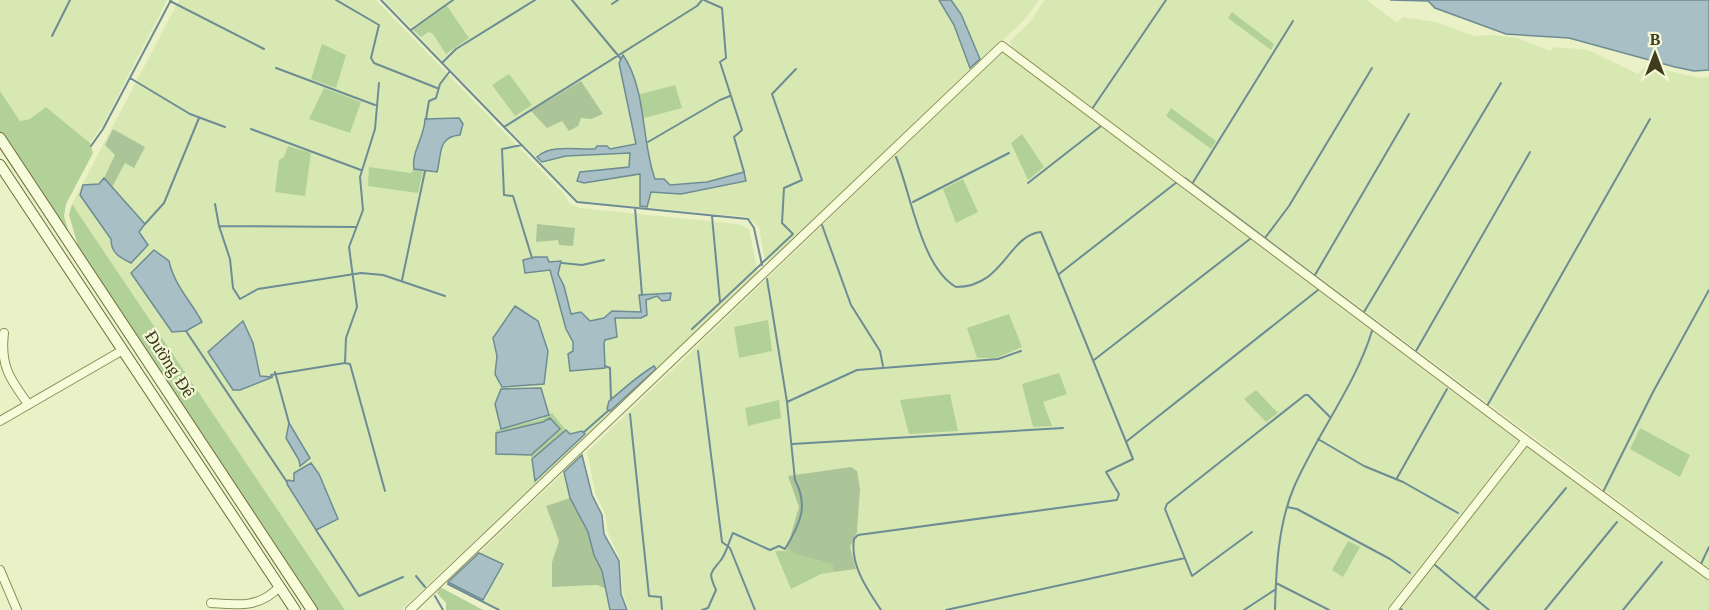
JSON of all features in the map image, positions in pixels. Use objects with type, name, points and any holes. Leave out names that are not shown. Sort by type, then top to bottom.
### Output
[{"type":"street","points":[[410,610],[1002,46],[1709,575]]},
{"type":"street","name":"Đường Đê","points":[[0,138],[312,610]]},
{"type":"street","name":"Đường Đê","points":[[0,165],[295,610]]},
{"type":"street","points":[[124,351],[125,326]]},
{"type":"street","points":[[4,333],[0,348],[5,370],[28,404]]},
{"type":"street","points":[[0,421],[124,351],[142,357],[156,374]]},
{"type":"street","points":[[1393,610],[1526,440]]},
{"type":"street","points":[[0,570],[16,610]]},
{"type":"street","points":[[211,603],[253,604],[271,596],[279,587]]},
{"type":"green space","points":[[0,0],[167,0],[104,123],[90,143],[47,108],[30,119],[20,121],[0,91]]},
{"type":"green space","points":[[179,0],[376,0],[564,194],[570,204],[580,208],[738,224],[749,229],[758,274],[401,610],[345,610],[72,204]]},
{"type":"green space","points":[[384,0],[1039,0],[1024,20],[769,263],[764,256],[759,227],[747,217],[578,201]]},
{"type":"green space","points":[[1045,0],[1367,0],[1397,23],[1403,17],[1435,22],[1474,36],[1517,38],[1550,51],[1555,47],[1588,50],[1638,74],[1646,66],[1701,78],[1709,77],[1709,568],[1011,47],[1010,41],[1029,23]]},
{"type":"green space","points":[[447,6],[469,38],[446,54],[433,34],[429,32],[421,37],[413,30]]},
{"type":"green space","points":[[1232,12],[1274,44],[1271,50],[1228,18]]},
{"type":"green space","points":[[322,44],[346,55],[336,88],[311,79]]},
{"type":"green space","points":[[1003,51],[1519,440],[1386,610],[629,610],[623,594],[620,560],[608,533],[605,514],[596,495],[587,452]]},
{"type":"green space","points":[[509,74],[532,105],[515,116],[492,85]]},
{"type":"green space","points":[[581,81],[603,114],[591,119],[581,118],[578,126],[569,131],[562,121],[547,128],[531,111]]},
{"type":"green space","points":[[675,85],[682,108],[644,118],[637,95]]},
{"type":"green space","points":[[324,88],[361,102],[350,133],[309,119]]},
{"type":"green space","points":[[0,91],[20,121],[30,119],[46,107],[90,143],[93,153],[66,204],[64,216],[71,240],[0,133]]},
{"type":"green space","points":[[1171,108],[1216,141],[1211,149],[1166,116]]},
{"type":"green space","points":[[113,129],[145,147],[134,168],[125,163],[112,187],[104,178],[115,155],[105,145]]},
{"type":"green space","points":[[1022,134],[1044,167],[1028,180],[1011,143]]},
{"type":"green space","points":[[288,146],[311,153],[305,196],[275,192],[279,160],[284,157]]},
{"type":"green space","points":[[369,167],[411,173],[414,169],[423,171],[418,193],[368,186]]},
{"type":"green space","points":[[963,179],[978,212],[956,223],[943,189]]},
{"type":"green space","points":[[72,204],[345,610],[315,610],[80,253],[69,215]]},
{"type":"green space","points":[[537,224],[575,228],[573,246],[559,245],[558,240],[536,242]]},
{"type":"green space","points":[[1009,314],[1022,347],[996,358],[977,358],[967,328]]},
{"type":"green space","points":[[768,320],[772,351],[739,358],[734,327]]},
{"type":"green space","points":[[1059,373],[1067,394],[1043,402],[1052,426],[1033,427],[1022,384]]},
{"type":"green space","points":[[1256,390],[1278,413],[1266,422],[1244,399]]},
{"type":"green space","points":[[950,394],[958,431],[909,434],[900,400]]},
{"type":"green space","points":[[779,400],[781,418],[748,426],[745,408]]},
{"type":"green space","points":[[552,413],[566,430],[532,459],[531,455],[560,429],[550,418],[543,422],[496,433],[496,430],[542,419]]},
{"type":"green space","points":[[1640,428],[1690,455],[1680,477],[1630,449]]},
{"type":"green space","points":[[1527,445],[1709,580],[1709,610],[1398,610]]},
{"type":"green space","points":[[851,467],[857,471],[860,489],[857,532],[850,547],[856,569],[833,572],[832,564],[797,555],[787,548],[799,507],[788,476]]},
{"type":"green space","points":[[564,472],[570,498],[546,506],[559,541],[552,562],[552,587],[597,585],[608,590],[610,610],[502,610],[483,600],[488,596],[479,553]]},
{"type":"green space","points":[[570,498],[588,532],[608,590],[597,585],[552,587],[552,562],[559,541],[546,506]]},
{"type":"green space","points":[[1348,541],[1360,547],[1343,577],[1332,570]]},
{"type":"green space","points":[[787,548],[797,555],[832,564],[833,572],[821,574],[791,589],[775,551],[786,551]]},
{"type":"green space","points":[[440,587],[483,610],[446,610],[446,603],[437,593]]},
{"type":"water","points":[[939,0],[951,0],[961,14],[980,59],[970,68],[954,25]]},
{"type":"water","points":[[1390,0],[1709,0],[1709,70],[1694,71],[1675,67],[1569,38],[1506,34],[1435,8],[1428,1]]},
{"type":"water","points":[[623,55],[636,84],[647,149],[655,179],[664,179],[670,185],[707,182],[744,172],[746,181],[681,194],[651,192],[647,207],[640,206],[640,174],[584,183],[577,181],[580,172],[629,167],[630,153],[566,156],[542,162],[537,157],[549,150],[595,149],[597,146],[607,146],[610,149],[636,144],[619,63]]},
{"type":"water","points":[[459,118],[463,124],[460,135],[447,139],[444,143],[437,172],[414,169],[414,156],[425,119]]},
{"type":"water","points":[[104,178],[145,224],[139,232],[148,245],[131,263],[114,251],[111,239],[80,195],[83,185],[99,184]]},
{"type":"water","points":[[154,250],[169,261],[179,285],[202,322],[186,331],[172,332],[131,273]]},
{"type":"water","points":[[547,257],[549,262],[561,261],[558,274],[564,286],[571,314],[581,312],[590,321],[604,318],[612,311],[641,312],[639,295],[671,293],[670,300],[662,301],[657,296],[646,300],[647,315],[641,318],[615,318],[617,337],[605,340],[604,343],[605,368],[570,371],[568,354],[573,351],[573,342],[566,329],[550,270],[525,273],[523,260]]},
{"type":"water","points":[[515,306],[538,321],[548,351],[544,384],[502,387],[495,374],[497,356],[493,338]]},
{"type":"water","points":[[243,321],[253,343],[260,376],[273,377],[240,390],[233,390],[208,352]]},
{"type":"water","points":[[654,366],[656,369],[610,411],[607,409],[609,401]]},
{"type":"water","points":[[541,388],[549,415],[501,429],[495,404],[501,389]]},
{"type":"water","points":[[550,418],[560,429],[531,455],[496,454],[496,433],[543,422]]},
{"type":"water","points":[[289,423],[310,458],[300,466],[286,438]]},
{"type":"water","points":[[566,430],[570,434],[582,431],[585,434],[535,481],[532,459]]},
{"type":"water","points":[[582,455],[592,495],[602,515],[604,534],[619,561],[621,594],[627,610],[610,610],[602,571],[594,555],[588,532],[570,498],[564,472]]},
{"type":"water","points":[[311,463],[319,474],[338,519],[316,530],[287,484],[288,480],[294,481],[294,473]]},
{"type":"water","points":[[479,553],[503,564],[483,600],[448,582]]},
{"type":"waterway","points":[[52,36],[70,0]]},
{"type":"waterway","points":[[91,146],[103,129],[171,0]]},
{"type":"waterway","points":[[336,0],[379,25],[371,58],[374,63],[437,88]]},
{"type":"waterway","points":[[381,0],[577,202],[748,219],[754,228],[762,265]]},
{"type":"waterway","points":[[411,30],[453,0]]},
{"type":"waterway","points":[[442,63],[456,49],[535,0]]},
{"type":"waterway","points":[[572,0],[621,59]]},
{"type":"waterway","points":[[612,4],[618,0]]},
{"type":"waterway","points":[[504,127],[697,6],[702,0]]},
{"type":"waterway","points":[[704,0],[722,8],[726,58],[720,62],[742,130],[734,137],[744,172]]},
{"type":"waterway","points":[[1092,109],[1166,0]]},
{"type":"waterway","points":[[170,1],[264,49]]},
{"type":"waterway","points":[[1192,184],[1293,21]]},
{"type":"waterway","points":[[276,68],[375,105]]},
{"type":"waterway","points":[[1265,238],[1289,206],[1372,68]]},
{"type":"waterway","points":[[692,329],[793,234],[782,223],[784,188],[802,180],[772,94],[796,69]]},
{"type":"waterway","points":[[426,119],[429,101],[436,98],[440,84],[450,71]]},
{"type":"waterway","points":[[130,78],[190,114],[225,127]]},
{"type":"waterway","points":[[271,375],[345,363],[346,338],[357,307],[349,247],[363,210],[360,177],[375,129],[379,83]]},
{"type":"waterway","points":[[1364,312],[1501,83]]},
{"type":"waterway","points":[[648,142],[730,96]]},
{"type":"waterway","points":[[1315,275],[1409,114]]},
{"type":"waterway","points":[[145,224],[164,203],[199,118]]},
{"type":"waterway","points":[[1487,406],[1650,119]]},
{"type":"waterway","points":[[1028,183],[1101,126]]},
{"type":"waterway","points":[[251,129],[361,170]]},
{"type":"waterway","points":[[522,145],[502,149],[504,195],[513,196],[532,258]]},
{"type":"waterway","points":[[1416,351],[1530,152]]},
{"type":"waterway","points":[[913,202],[1009,153]]},
{"type":"waterway","points":[[881,610],[857,567],[853,549],[854,539],[858,535],[1117,500],[1119,494],[1106,472],[1133,459],[1041,232],[1030,235],[1021,242],[985,279],[972,285],[956,287],[944,277],[926,247],[896,157]]},
{"type":"waterway","points":[[402,280],[425,171]]},
{"type":"waterway","points":[[1185,178],[1482,402]]},
{"type":"waterway","points":[[1059,274],[1177,182]]},
{"type":"waterway","points":[[215,204],[219,226],[230,259],[233,288],[240,299],[258,289],[361,273],[383,275],[445,296]]},
{"type":"waterway","points":[[635,208],[642,295]]},
{"type":"waterway","points":[[712,216],[720,302]]},
{"type":"waterway","points":[[822,225],[851,305],[880,351],[883,366]]},
{"type":"waterway","points":[[219,226],[356,227]]},
{"type":"waterway","points":[[1094,360],[1250,239]]},
{"type":"waterway","points":[[562,263],[582,265],[604,260]]},
{"type":"waterway","points":[[702,610],[708,608],[716,590],[711,574],[723,557],[733,533],[770,550],[779,546],[785,549],[801,515],[801,498],[795,480],[787,402],[767,279]]},
{"type":"waterway","points":[[1127,441],[1318,290]]},
{"type":"waterway","points":[[1603,492],[1653,392],[1709,290]]},
{"type":"waterway","points":[[186,331],[287,482]]},
{"type":"waterway","points":[[1275,610],[1279,547],[1284,516],[1294,487],[1346,391],[1372,331]]},
{"type":"waterway","points":[[698,351],[722,542],[730,548],[755,610]]},
{"type":"waterway","points":[[787,402],[857,370],[998,359],[1021,351]]},
{"type":"waterway","points":[[345,363],[350,364],[385,491]]},
{"type":"waterway","points":[[605,366],[610,368],[611,400]]},
{"type":"waterway","points":[[275,372],[289,423]]},
{"type":"waterway","points":[[1397,478],[1447,389]]},
{"type":"waterway","points":[[1252,532],[1192,576],[1165,509],[1167,504],[1305,395],[1308,395],[1330,417]]},
{"type":"waterway","points":[[584,432],[609,410]]},
{"type":"waterway","points":[[630,414],[649,596],[661,597],[662,610]]},
{"type":"waterway","points":[[792,444],[1063,428]]},
{"type":"waterway","points":[[1318,439],[1364,466],[1403,482],[1458,513]]},
{"type":"waterway","points":[[1475,598],[1566,488]]},
{"type":"waterway","points":[[1287,507],[1297,509],[1390,559],[1410,573]]},
{"type":"waterway","points":[[1545,610],[1617,522]]},
{"type":"waterway","points":[[316,530],[359,596],[403,577]]},
{"type":"waterway","points":[[1701,564],[1709,547]]},
{"type":"waterway","points":[[946,610],[1185,558]]},
{"type":"waterway","points":[[1623,610],[1662,562]]},
{"type":"waterway","points":[[1435,565],[1489,610]]},
{"type":"waterway","points":[[416,576],[425,587]]},
{"type":"waterway","points":[[1276,583],[1329,610]]},
{"type":"waterway","points":[[448,584],[499,610]]},
{"type":"waterway","points":[[1244,610],[1276,589]]},
{"type":"waterway","points":[[435,596],[443,610]]}]
